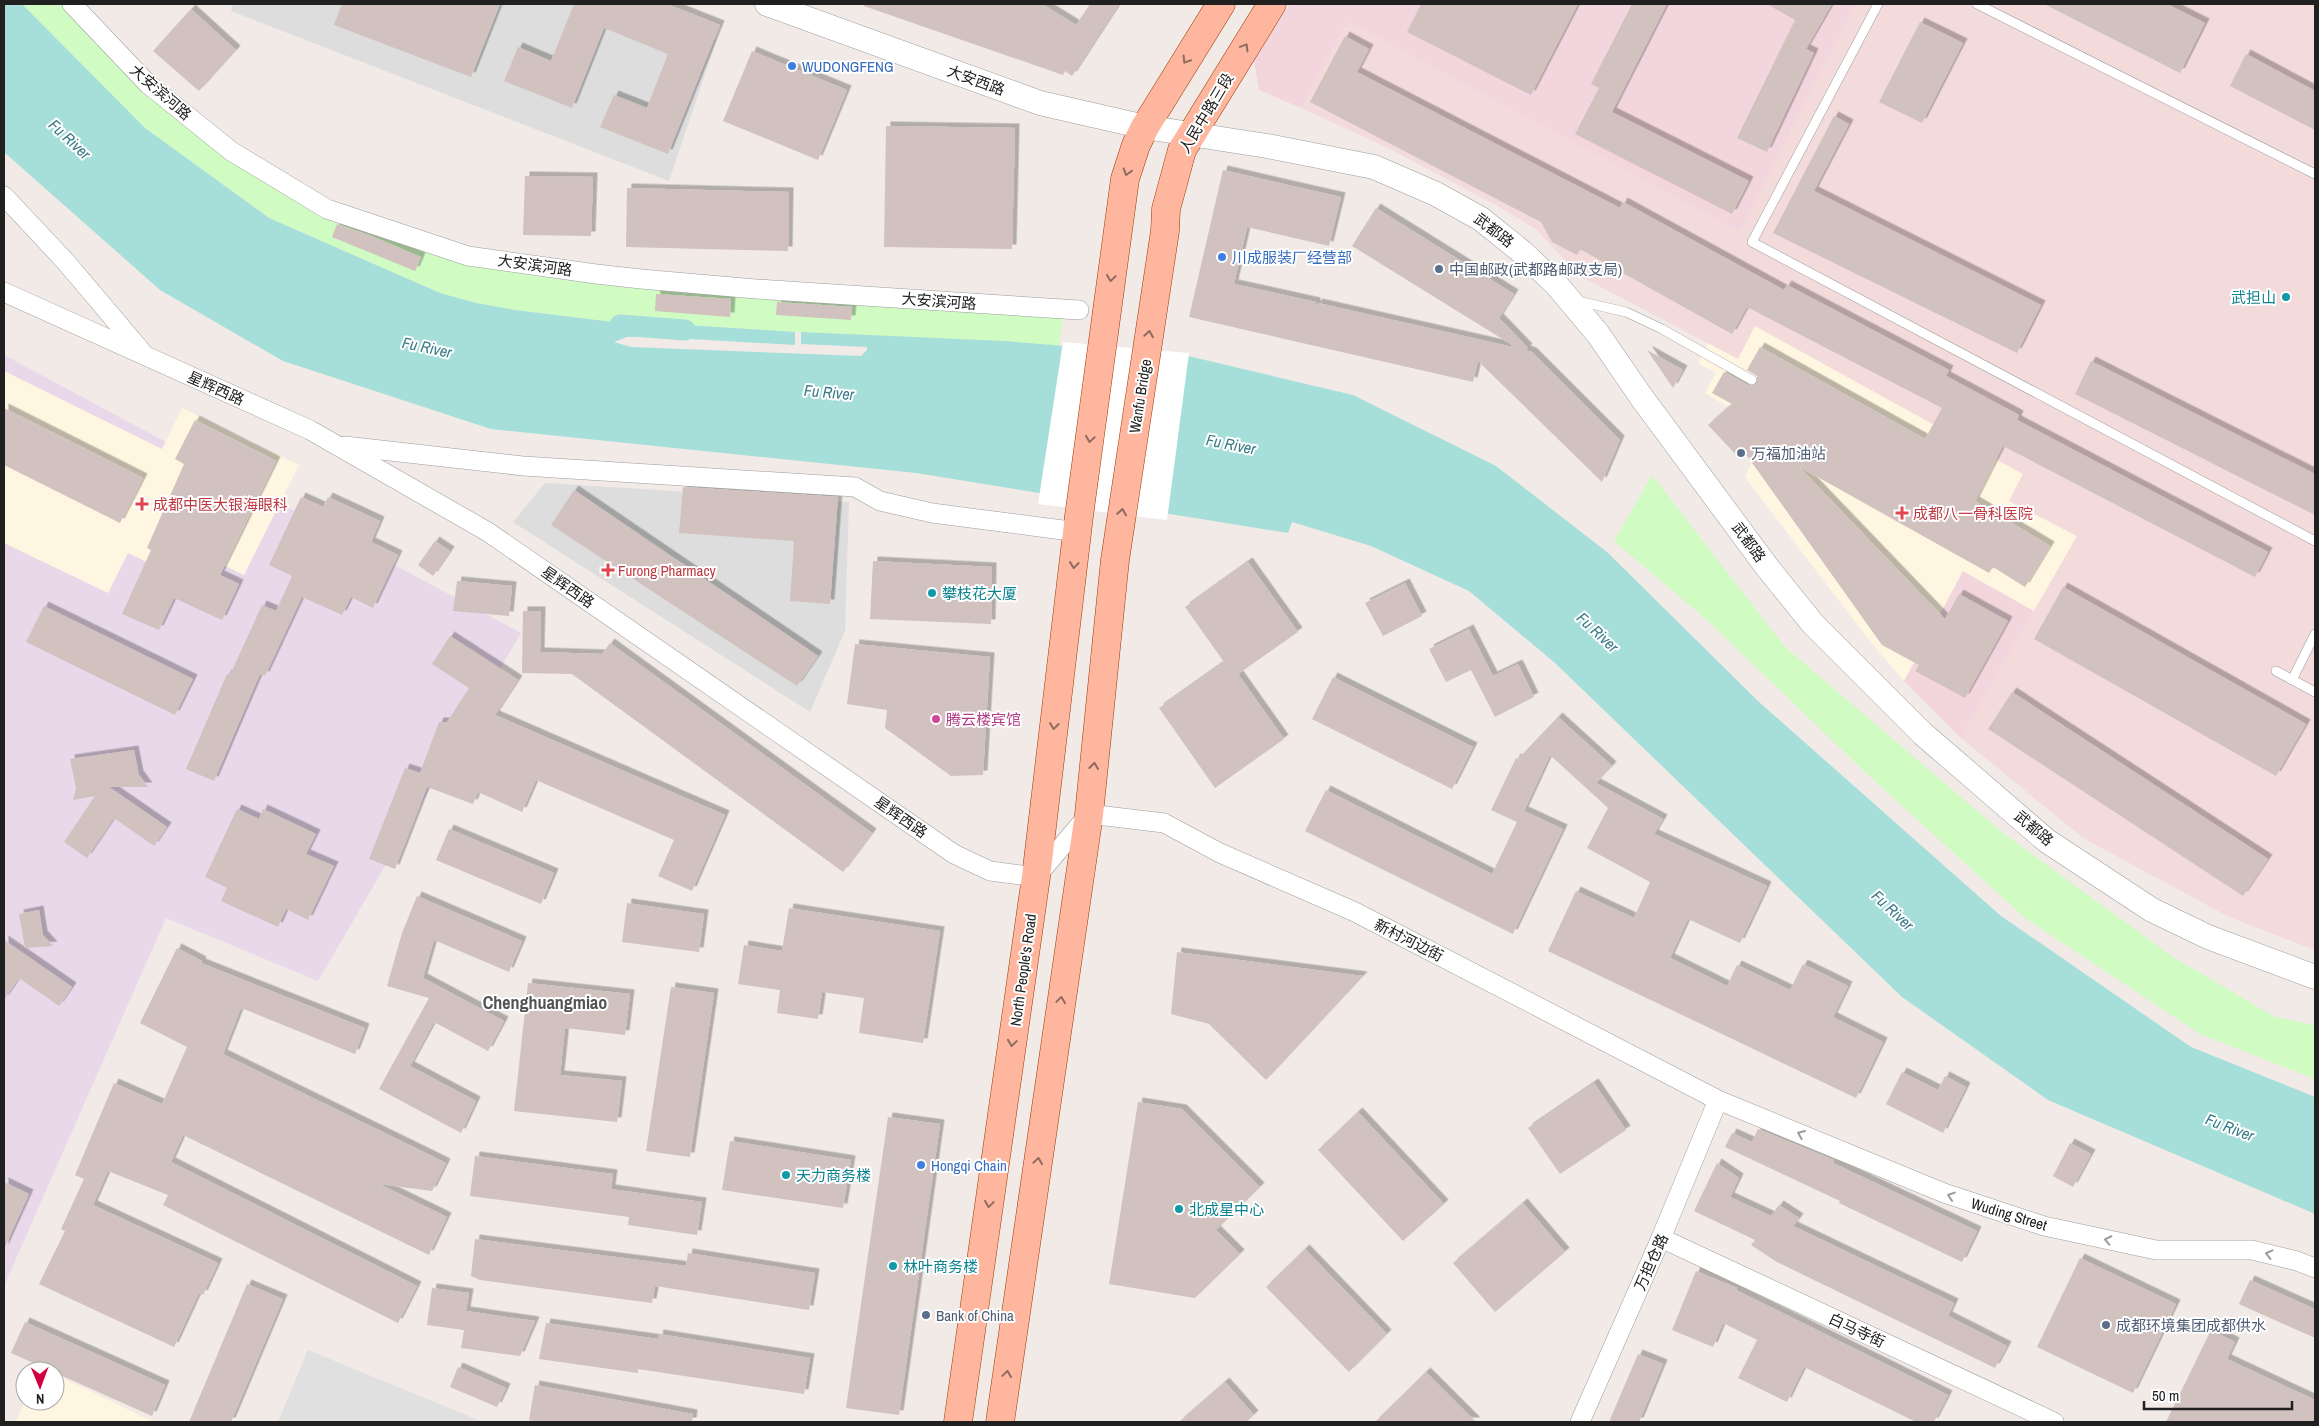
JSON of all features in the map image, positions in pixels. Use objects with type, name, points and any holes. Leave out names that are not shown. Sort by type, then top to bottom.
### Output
[{"type":"main road","points":[[1078,524],[1125,179],[1136,145],[1145,127],[1221,4]]},
{"type":"main road","name":"人民中路三段","points":[[1165,231],[1166,208],[1182,150],[1272,4]]},
{"type":"main road","name":"Wanfu Bridge","points":[[1089,814],[1115,560],[1165,231]]},
{"type":"main road","name":"North People's Road","points":[[958,1422],[1036,877],[1078,524]]},
{"type":"main road","points":[[1000,1422],[1089,814]]},
{"type":"street","name":"大安滨河路","points":[[72,4],[148,84],[231,151],[327,209],[468,256],[596,274],[766,290],[1079,310]]},
{"type":"street","name":"大安西路","points":[[773,5],[1040,103],[1145,127],[1192,134]]},
{"type":"street","name":"武都路","points":[[1192,134],[1374,167],[1436,194],[1481,219],[1522,252],[1568,299],[1598,334],[1642,398],[1767,568],[1813,624],[1923,734],[2047,841],[2152,910],[2208,938],[2315,977]]},
{"type":"street","points":[[4,196],[65,261],[145,356]]},
{"type":"street","name":"星辉西路","points":[[4,292],[310,430],[488,532],[954,854],[990,871],[1036,877]]},
{"type":"street","points":[[336,445],[523,466],[855,487],[880,500],[932,513],[1078,524]]},
{"type":"street","points":[[1036,877],[1089,814]]},
{"type":"street","name":"新村河边街","points":[[1089,814],[1164,823],[1220,853],[1355,912],[1718,1100]]},
{"type":"street","name":"万担仓路","points":[[1580,1422],[1661,1238],[1718,1100]]},
{"type":"street","name":"Wuding Street","points":[[1718,1100],[1944,1193],[2044,1226],[2156,1250],[2252,1250],[2297,1261],[2315,1268]]},
{"type":"street","name":"白马寺街","points":[[1661,1238],[2054,1422]]},
{"type":"lane","points":[[1878,4],[1752,242],[2315,541]]},
{"type":"lane","points":[[1977,4],[2315,174]]},
{"type":"lane","points":[[1568,299],[1626,312],[1662,329],[1752,380]]},
{"type":"lane","points":[[2292,680],[2315,634]]},
{"type":"lane","points":[[2276,671],[2315,692]]},
{"type":"shaded area","points":[[233,4],[623,4],[717,39],[669,181],[231,11]]},
{"type":"shaded area","points":[[1290,4],[1856,4],[1740,232],[1348,22],[1301,108],[1259,90],[1254,61]]},
{"type":"shaded area","points":[[1856,4],[2315,4],[2315,950],[2229,917],[2083,838],[1961,738],[2077,536],[2009,501],[2023,474],[1755,326],[1738,359],[1580,276],[1536,229],[1496,205],[1388,148],[1301,108],[1348,22],[1740,232]]},
{"type":"shaded area","name":"成都八一骨科医院","points":[[1754,325],[2023,474],[2009,501],[2077,536],[2034,611],[1963,571],[1904,681],[1871,643],[1745,477],[1767,430],[1705,393],[1716,373],[1698,363],[1708,343],[1738,359]]},
{"type":"shaded area","points":[[4,355],[521,633],[318,981],[166,918],[4,1286]]},
{"type":"shaded area","name":"成都中医大银海眼科","points":[[4,371],[162,449],[182,408],[299,465],[244,575],[190,549],[176,576],[128,553],[108,593],[4,543]]},
{"type":"shaded area","points":[[545,483],[849,502],[845,631],[810,712],[513,522]]},
{"type":"shaded area","points":[[1963,571],[2034,611],[1961,738],[1904,681]]},
{"type":"shaded area","points":[[308,1350],[483,1422],[278,1422]]},
{"type":"shaded area","points":[[65,1380],[153,1422],[16,1422],[21,1411],[65,1411]]},
{"type":"green space","points":[[22,4],[63,4],[148,94],[232,158],[443,255],[1063,316],[1059,346],[613,322],[515,310],[476,303],[440,293],[269,218],[145,128]]},
{"type":"green space","points":[[1652,475],[1785,647],[2003,833],[2173,957],[2275,1017],[2315,1025],[2315,1079],[2200,1034],[2025,918],[1866,773],[1707,620],[1614,541]]},
{"type":"water","name":"Fu River","points":[[4,4],[22,4],[145,128],[269,218],[440,293],[476,303],[515,310],[613,322],[649,323],[647,336],[627,337],[614,342],[631,347],[861,356],[867,350],[867,347],[801,344],[801,332],[1004,341],[1188,356],[1353,395],[1496,466],[1607,552],[1759,702],[2001,916],[2191,1047],[2315,1097],[2315,1214],[2048,1100],[1902,997],[1555,663],[1469,591],[1371,546],[1292,522],[1288,533],[916,473],[491,429],[283,361],[160,290],[4,152]]},
{"type":"water","points":[[656,323],[795,332],[795,345],[655,337]]},
{"type":"pier","points":[[1063,342],[1189,353],[1167,520],[1038,504]]},
{"type":"building","points":[[342,4],[500,4],[471,77],[334,25]]},
{"type":"building","points":[[574,4],[667,4],[720,25],[668,154],[600,127],[614,95],[647,108],[668,54],[604,28],[572,108],[504,81],[518,47],[551,61]]},
{"type":"building","points":[[864,4],[1042,4],[1076,25],[1090,4],[1119,4],[1072,76],[1065,71],[1063,75],[864,6]]},
{"type":"building","points":[[1421,4],[1578,4],[1531,95],[1407,32]]},
{"type":"building","points":[[1632,4],[1667,4],[1612,112],[1749,181],[1732,214],[1575,134],[1599,88],[1591,84]]},
{"type":"building","points":[[1767,4],[1832,4],[1806,49],[1814,53],[1767,152],[1737,138],[1795,20]]},
{"type":"building","points":[[2044,4],[2167,4],[2205,23],[2180,73]]},
{"type":"building","points":[[191,9],[236,50],[199,91],[153,51]]},
{"type":"building","points":[[1920,22],[1963,43],[1922,123],[1879,102]]},
{"type":"building","points":[[1345,36],[1369,49],[1357,72],[1620,208],[1623,202],[1784,290],[1787,285],[1949,370],[1946,376],[2019,415],[2017,420],[2268,552],[2255,577],[2003,446],[1975,501],[2050,546],[2025,587],[1993,567],[1989,573],[1798,466],[1945,619],[1959,594],[2008,621],[1965,698],[1915,671],[1919,665],[1882,645],[1743,450],[1739,458],[1708,425],[1732,404],[1712,393],[1724,372],[1749,386],[1757,383],[1757,376],[1747,370],[1760,347],[1925,439],[1942,408],[1747,307],[1732,334],[1580,249],[1577,255],[1552,242],[1541,222],[1310,102]]},
{"type":"building","points":[[752,51],[847,90],[818,160],[723,121]]},
{"type":"building","points":[[2246,54],[2315,91],[2315,130],[2230,86]]},
{"type":"building","points":[[1834,116],[1849,124],[1814,191],[2041,305],[2017,353],[1773,233]]},
{"type":"building","points":[[886,126],[1015,128],[1012,249],[884,247]]},
{"type":"building","points":[[1223,170],[1341,197],[1329,246],[1247,227],[1234,284],[1316,302],[1316,306],[1318,303],[1517,348],[1352,246],[1376,208],[1514,294],[1499,318],[1528,348],[1526,350],[1532,352],[1620,440],[1602,482],[1478,361],[1473,382],[1189,317]]},
{"type":"building","points":[[525,176],[593,177],[591,236],[523,235]]},
{"type":"building","points":[[627,188],[789,192],[788,251],[626,247]]},
{"type":"building","points":[[337,224],[421,257],[415,271],[332,237]]},
{"type":"building","points":[[656,294],[731,299],[730,317],[655,311]]},
{"type":"building","points":[[777,302],[852,307],[851,320],[776,315]]},
{"type":"building","points":[[1647,350],[1683,370],[1673,388]]},
{"type":"building","points":[[2091,361],[2315,474],[2315,515],[2075,394]]},
{"type":"building","points":[[4,408],[143,478],[120,523],[4,465]]},
{"type":"building","points":[[195,420],[276,461],[220,575],[239,584],[222,620],[174,598],[159,630],[122,614],[151,550],[147,548],[184,464],[175,459]]},
{"type":"building","points":[[683,487],[838,497],[830,604],[790,601],[794,541],[679,533]]},
{"type":"building","points":[[574,490],[818,656],[797,686],[551,525]]},
{"type":"building","points":[[301,497],[323,507],[328,497],[380,521],[371,542],[398,555],[373,608],[351,597],[342,615],[302,597],[265,676],[260,674],[214,781],[186,769],[227,674],[230,675],[262,605],[276,611],[292,576],[269,565]]},
{"type":"building","points":[[435,541],[450,551],[433,576],[418,565]]},
{"type":"building","name":"攀枝花大厦","points":[[873,561],[992,567],[991,624],[870,619]]},
{"type":"building","points":[[1248,562],[1298,632],[1238,674],[1284,739],[1215,788],[1159,708],[1224,662],[1185,607]]},
{"type":"building","points":[[457,581],[512,586],[509,616],[453,611]]},
{"type":"building","points":[[1405,583],[1422,616],[1383,636],[1365,603]]},
{"type":"building","points":[[2063,587],[2306,724],[2276,776],[2034,639]]},
{"type":"building","points":[[44,606],[193,679],[175,715],[26,642]]},
{"type":"building","points":[[523,611],[541,611],[540,652],[602,654],[610,643],[872,833],[843,872],[572,674],[522,673]]},
{"type":"building","points":[[1469,629],[1493,676],[1518,664],[1534,697],[1495,717],[1471,670],[1446,682],[1429,649]]},
{"type":"building","points":[[450,636],[518,680],[495,715],[725,815],[692,891],[658,876],[674,840],[536,780],[522,812],[478,792],[473,804],[427,787],[395,869],[369,859],[405,768],[420,773],[439,722],[447,722],[469,688],[432,664]]},
{"type":"building","name":"腾云楼宾馆","points":[[855,644],[990,657],[983,775],[951,776],[885,728],[887,710],[847,704]]},
{"type":"building","points":[[1333,677],[1473,747],[1452,789],[1312,719]]},
{"type":"building","points":[[2012,692],[2268,859],[2243,896],[1988,729]]},
{"type":"building","points":[[1558,717],[1612,766],[1596,783],[1663,819],[1654,834],[1767,886],[1740,943],[1688,919],[1670,958],[1727,986],[1737,965],[1790,990],[1803,964],[1848,986],[1833,1017],[1883,1042],[1856,1098],[1548,951],[1576,891],[1634,918],[1650,882],[1587,848],[1608,808],[1550,755],[1524,811],[1563,829],[1513,934],[1305,831],[1326,790],[1492,874],[1517,822],[1491,810],[1516,758],[1518,759]]},
{"type":"building","points":[[134,750],[139,775],[148,787],[109,787],[167,827],[154,846],[114,818],[87,858],[64,842],[95,796],[73,800],[76,788],[70,759]]},
{"type":"building","points":[[237,809],[259,819],[263,809],[316,834],[306,854],[334,866],[308,920],[286,909],[278,927],[221,901],[227,888],[205,877]]},
{"type":"building","points":[[449,829],[554,873],[541,904],[436,860]]},
{"type":"building","points":[[417,896],[522,941],[509,972],[434,940],[423,978],[504,1021],[488,1051],[434,1022],[410,1066],[476,1101],[461,1133],[379,1089],[429,998],[387,986],[402,933]]},
{"type":"building","points":[[627,903],[704,914],[699,952],[622,942]]},
{"type":"building","points":[[789,908],[940,931],[923,1043],[859,1033],[864,998],[822,992],[818,1019],[777,1013],[780,990],[738,984],[744,945],[782,951]]},
{"type":"building","points":[[39,910],[43,935],[53,946],[25,948],[19,914]]},
{"type":"building","points":[[4,940],[72,987],[59,1006],[19,978],[4,1000]]},
{"type":"building","points":[[177,948],[202,961],[201,963],[365,1028],[355,1054],[241,1008],[223,1054],[446,1163],[432,1191],[379,1184],[447,1217],[429,1255],[183,1135],[171,1162],[417,1286],[398,1323],[163,1205],[168,1195],[108,1171],[93,1205],[218,1263],[203,1295],[199,1293],[174,1347],[39,1284],[65,1231],[61,1229],[84,1179],[75,1175],[114,1083],[162,1104],[187,1047],[140,1023]]},
{"type":"building","points":[[1177,952],[1363,976],[1266,1080],[1209,1024],[1171,1014]]},
{"type":"building","points":[[528,983],[630,994],[625,1035],[565,1028],[560,1075],[622,1081],[617,1122],[514,1111]]},
{"type":"building","points":[[671,987],[714,993],[690,1157],[646,1151]]},
{"type":"building","points":[[1902,1072],[1938,1090],[1945,1076],[1966,1087],[1943,1133],[1886,1104]]},
{"type":"building","points":[[1594,1083],[1626,1130],[1560,1174],[1528,1128]]},
{"type":"building","name":"北成星中心","points":[[1138,1102],[1182,1109],[1260,1187],[1216,1230],[1240,1254],[1195,1298],[1109,1284]]},
{"type":"building","points":[[1358,1112],[1444,1204],[1403,1241],[1318,1150]]},
{"type":"building","name":"林叶商务楼","points":[[888,1117],[940,1124],[899,1415],[846,1408]]},
{"type":"building","points":[[1758,1129],[1834,1160],[1833,1163],[1977,1231],[1962,1262],[1839,1203],[1840,1201],[1725,1147],[1732,1133],[1752,1142]]},
{"type":"building","name":"天力商务楼","points":[[730,1141],[851,1160],[843,1208],[722,1190]]},
{"type":"building","points":[[2070,1143],[2091,1154],[2073,1187],[2053,1176]]},
{"type":"building","points":[[475,1156],[613,1174],[611,1189],[702,1202],[697,1235],[628,1225],[629,1217],[470,1196]]},
{"type":"building","points":[[1717,1163],[1739,1178],[1730,1197],[1771,1216],[1779,1205],[1799,1218],[1793,1226],[1954,1303],[1948,1316],[2007,1346],[1995,1368],[1777,1262],[1751,1245],[1755,1240],[1694,1211]]},
{"type":"building","points":[[4,1182],[29,1194],[4,1249]]},
{"type":"building","points":[[1523,1203],[1565,1252],[1495,1312],[1453,1263]]},
{"type":"building","points":[[475,1239],[686,1266],[688,1253],[815,1273],[809,1310],[655,1286],[652,1303],[480,1280],[471,1276]]},
{"type":"building","points":[[1305,1249],[1387,1334],[1349,1372],[1266,1287]]},
{"type":"building","name":"成都环境集团成都供水","points":[[2080,1258],[2176,1304],[2133,1393],[2037,1347]]},
{"type":"building","points":[[1696,1271],[1737,1288],[1736,1290],[1948,1395],[1934,1422],[1916,1422],[1804,1367],[1787,1402],[1738,1378],[1757,1340],[1723,1323],[1713,1347],[1672,1330]]},
{"type":"building","points":[[2250,1280],[2315,1309],[2315,1338],[2239,1304]]},
{"type":"building","points":[[247,1284],[283,1299],[231,1422],[189,1422]]},
{"type":"building","points":[[432,1288],[469,1293],[466,1311],[535,1321],[520,1356],[461,1348],[464,1330],[427,1325]]},
{"type":"building","points":[[25,1322],[165,1385],[152,1416],[65,1377],[65,1361],[29,1361],[11,1353]]},
{"type":"building","points":[[546,1323],[658,1339],[659,1334],[810,1358],[804,1394],[638,1369],[638,1373],[539,1359]]},
{"type":"building","points":[[2211,1330],[2235,1342],[2227,1359],[2315,1400],[2315,1422],[2166,1422]]},
{"type":"building","points":[[1638,1354],[1663,1364],[1639,1422],[1609,1422]]},
{"type":"building","points":[[458,1367],[506,1388],[497,1407],[450,1387]]},
{"type":"building","points":[[1426,1372],[1476,1422],[1375,1422]]},
{"type":"building","points":[[1225,1382],[1254,1415],[1246,1422],[1179,1422]]},
{"type":"building","points":[[535,1385],[693,1414],[692,1422],[539,1422],[529,1420]]},
{"type":"waterway","points":[[620,325],[685,330]]},
{"type":"place","name":"WUDONGFENG","points":[[792,66]]},
{"type":"place","name":"川成服装厂经营部","points":[[1222,257]]},
{"type":"place","name":"中国邮政(武都路邮政支局)","points":[[1439,269]]},
{"type":"place","name":"武担山","points":[[2286,297]]},
{"type":"place","name":"万福加油站","points":[[1741,453]]},
{"type":"place","name":"成都中医大银海眼科","points":[[142,504]]},
{"type":"place","name":"成都八一骨科医院","points":[[1902,513]]},
{"type":"place","name":"Furong Pharmacy","points":[[608,570]]},
{"type":"place","name":"攀枝花大厦","points":[[932,593]]},
{"type":"place","name":"腾云楼宾馆","points":[[936,719]]},
{"type":"place","name":"Hongqi Chain","points":[[921,1165]]},
{"type":"place","name":"天力商务楼","points":[[786,1175]]},
{"type":"place","name":"北成星中心","points":[[1179,1209]]},
{"type":"place","name":"林叶商务楼","points":[[893,1266]]},
{"type":"place","name":"Bank of China","points":[[926,1315]]},
{"type":"place","name":"成都环境集团成都供水","points":[[2106,1325]]},
{"type":"district","name":"Chenghuangmiao","points":[[545,1002]]}]
